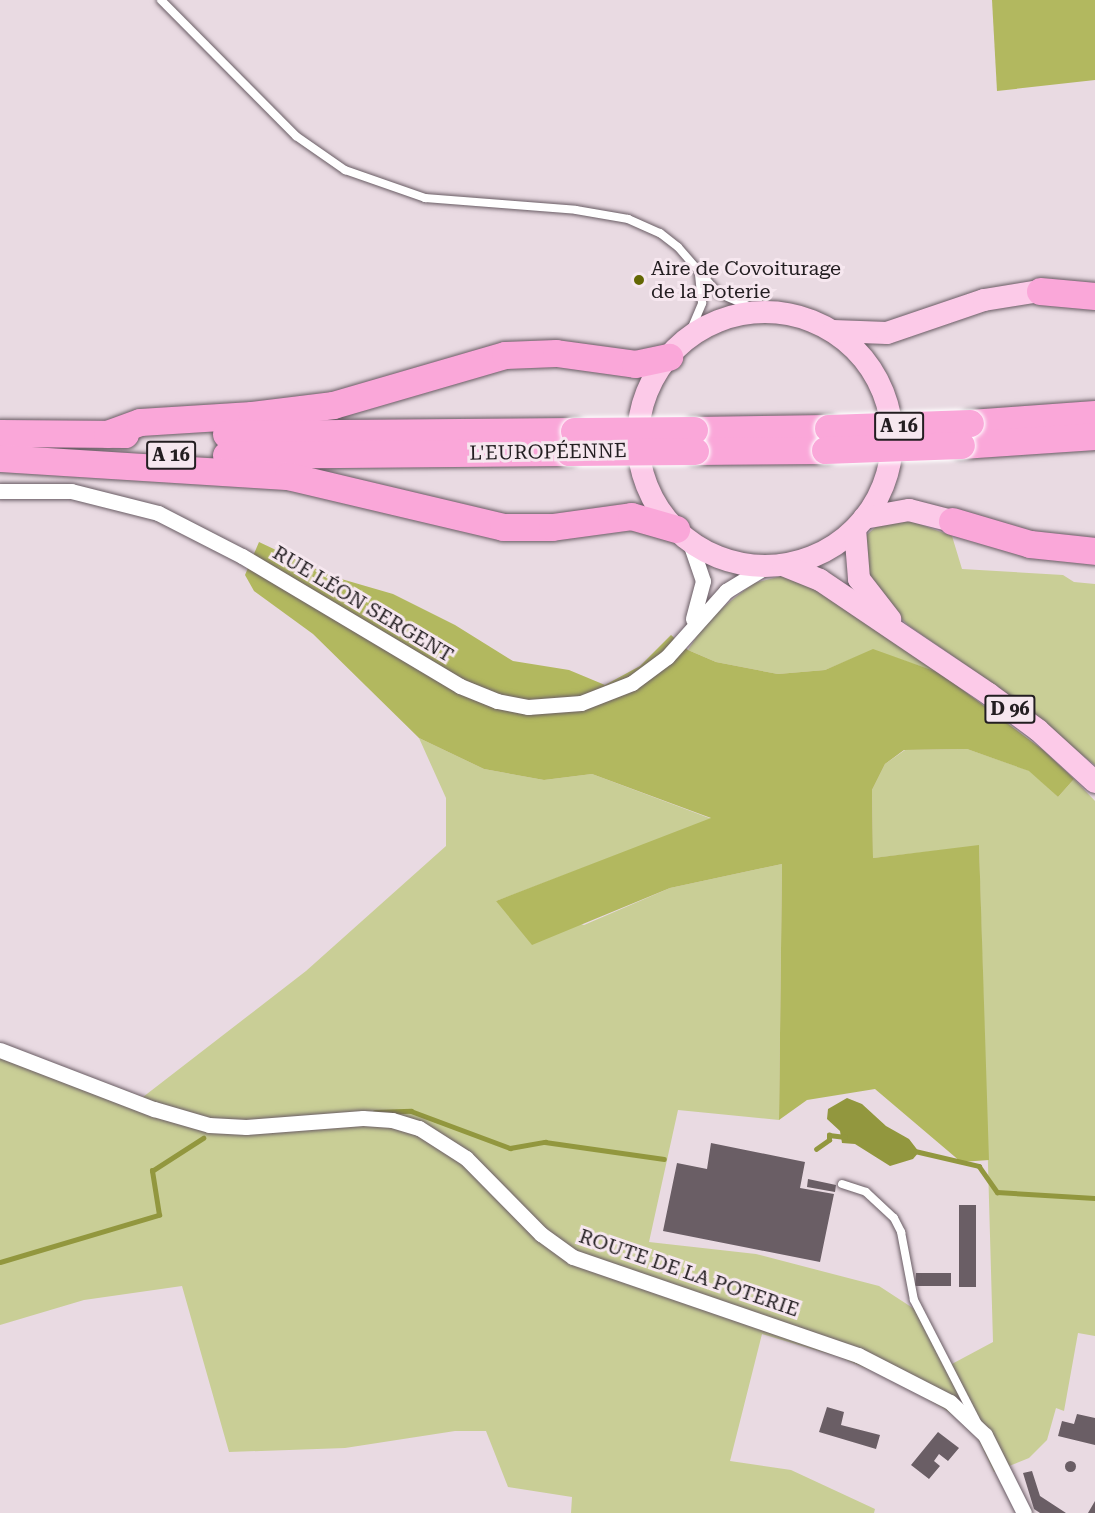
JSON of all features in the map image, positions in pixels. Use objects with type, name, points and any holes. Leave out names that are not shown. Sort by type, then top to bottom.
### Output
[{"type":"highway","points":[[1040,291],[1095,296]]},
{"type":"highway","points":[[107,434],[140,422],[246,416],[333,405],[506,356],[556,353],[635,364],[678,348]]},
{"type":"highway","name":"L'EUROPÉENNE","points":[[966,434],[1095,414]]},
{"type":"highway","name":"L'EUROPÉENNE","points":[[0,433],[571,441]]},
{"type":"highway","name":"L'EUROPÉENNE","points":[[0,456],[571,441],[826,439],[966,434],[1095,436]]},
{"type":"highway","points":[[0,456],[294,477],[503,527],[540,528],[631,516],[682,535]]},
{"type":"highway","points":[[952,521],[1030,544],[1095,551]]},
{"type":"main road","points":[[952,521],[909,510],[860,523],[819,554],[775,566],[729,561],[682,535],[652,496],[639,448],[645,400],[678,348],[726,318],[764,312],[794,316],[830,330],[859,334],[887,333],[984,300],[1040,291]]},
{"type":"main road","points":[[830,330],[867,363],[883,392],[890,416],[891,449],[887,474],[860,523]]},
{"type":"main road","name":"D 96","points":[[860,523],[855,562],[864,588],[881,610],[917,645]]},
{"type":"main road","name":"D 96","points":[[775,566],[820,580],[917,645],[1027,722],[1095,782]]},
{"type":"street","name":"RUE LÉON SERGENT","points":[[0,491],[71,491],[158,513],[242,556],[460,686],[518,706],[570,705],[611,694],[659,664],[688,630]]},
{"type":"street","points":[[682,535],[703,581],[701,599],[688,630]]},
{"type":"street","points":[[688,630],[734,584],[775,566]]},
{"type":"street","name":"ROUTE DE LA POTERIE","points":[[0,1050],[154,1109],[209,1125],[246,1127],[363,1118],[411,1125],[458,1151],[542,1234],[573,1257],[879,1363],[950,1402],[978,1426],[999,1457],[1024,1513]]},
{"type":"lane","points":[[161,0],[296,136],[354,174],[435,199],[576,210],[628,219],[669,240],[724,298],[764,312]]},
{"type":"lane","points":[[678,348],[702,303],[697,270]]},
{"type":"lane","points":[[842,1184],[866,1192],[894,1218],[901,1232],[914,1300],[978,1426]]},
{"type":"shaded area","points":[[992,0],[1095,0],[1095,80],[997,91]]},
{"type":"shaded area","points":[[908,520],[952,536],[962,569],[1063,575],[1074,582],[1095,584],[1095,765],[982,676],[908,625],[881,599],[865,570],[862,539],[877,526]]},
{"type":"shaded area","points":[[259,542],[331,576],[393,594],[455,625],[513,661],[569,670],[605,685],[640,666],[671,635],[688,650],[716,662],[778,674],[825,670],[873,649],[940,673],[1043,750],[1074,779],[1058,797],[1029,771],[967,749],[904,750],[885,764],[872,790],[873,858],[979,845],[989,1160],[961,1162],[875,1089],[807,1100],[779,1120],[782,864],[670,888],[532,945],[496,901],[711,818],[592,774],[544,780],[484,769],[419,738],[313,634],[254,591],[245,575]]},
{"type":"shaded area","points":[[782,576],[804,582],[940,673],[873,650],[825,670],[778,674],[716,662],[688,650],[707,621],[732,600],[754,583]]},
{"type":"shaded area","points":[[419,738],[484,769],[544,780],[592,774],[712,819],[496,901],[584,925],[670,888],[782,864],[779,1120],[678,1110],[649,1242],[756,1254],[879,1286],[922,1314],[950,1365],[993,1342],[979,846],[873,858],[872,790],[885,764],[905,750],[967,749],[1030,771],[1058,797],[1074,779],[1095,801],[1095,1336],[1078,1333],[1064,1411],[1056,1408],[1047,1440],[1029,1458],[994,1472],[974,1430],[943,1408],[892,1379],[839,1357],[762,1334],[730,1461],[791,1470],[875,1509],[874,1513],[571,1513],[572,1497],[508,1487],[486,1431],[455,1431],[345,1448],[229,1452],[182,1286],[84,1300],[0,1325],[0,1043],[143,1097],[306,971],[446,846],[446,798]]},
{"type":"shaded area","points":[[847,1098],[862,1104],[886,1126],[909,1139],[919,1152],[913,1159],[890,1166],[855,1144],[842,1143],[840,1131],[827,1119],[828,1109]]},
{"type":"building","points":[[711,1143],[805,1162],[800,1188],[834,1194],[820,1262],[663,1231],[677,1163],[707,1169]]},
{"type":"building","points":[[808,1179],[836,1185],[835,1192],[807,1187]]},
{"type":"building","points":[[959,1205],[976,1205],[976,1287],[959,1287]]},
{"type":"building","points":[[916,1273],[951,1273],[951,1286],[915,1286]]},
{"type":"building","points":[[827,1407],[844,1412],[841,1425],[880,1435],[876,1449],[819,1432]]},
{"type":"building","points":[[1077,1414],[1095,1418],[1095,1445],[1058,1436],[1062,1421],[1074,1424]]},
{"type":"building","points":[[938,1432],[959,1448],[948,1461],[939,1454],[934,1461],[940,1466],[929,1479],[911,1465]]},
{"type":"building","points":[[1070,1460],[1076,1466],[1070,1472],[1064,1466]]},
{"type":"building","points":[[1032,1471],[1040,1496],[1066,1513],[1040,1513],[1034,1509],[1023,1473]]},
{"type":"building","points":[[1095,1501],[1095,1513],[1088,1513]]},
{"type":"waterway","points":[[375,1112],[411,1111],[510,1148],[545,1142],[664,1159]]},
{"type":"waterway","points":[[816,1149],[829,1140],[829,1135],[845,1137]]},
{"type":"waterway","points":[[0,1262],[159,1215],[152,1171],[203,1138]]},
{"type":"waterway","points":[[915,1151],[979,1166],[997,1192],[1095,1198]]},
{"type":"place","name":"Aire de Covoiturage de la Poterie","points":[[639,280]]}]
